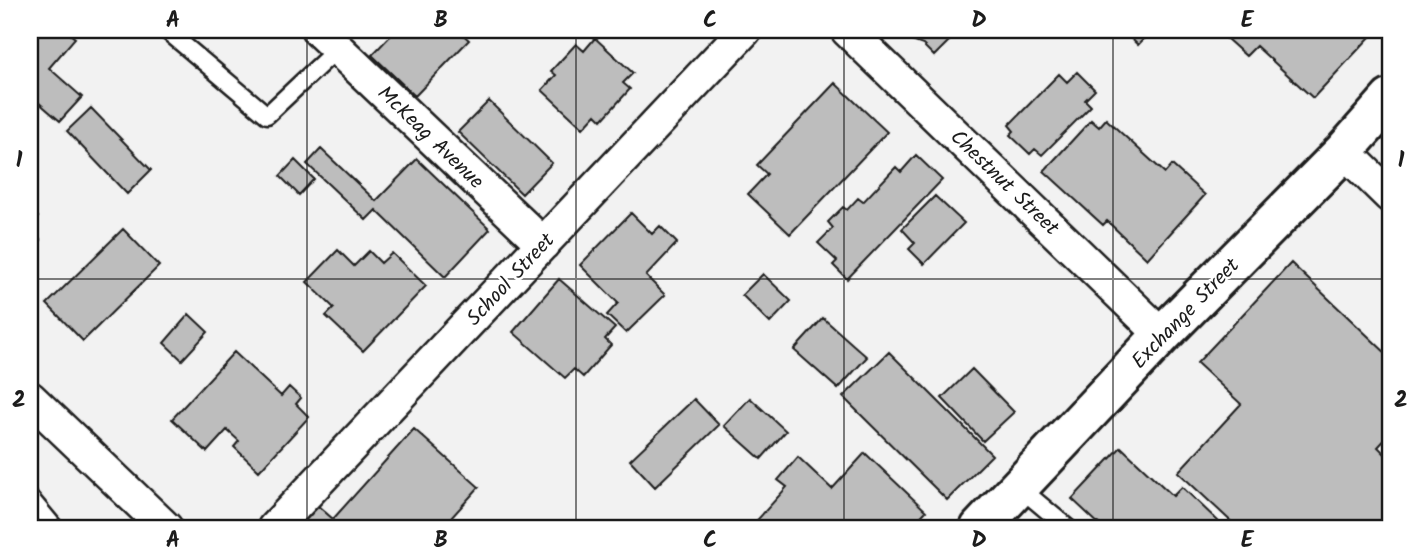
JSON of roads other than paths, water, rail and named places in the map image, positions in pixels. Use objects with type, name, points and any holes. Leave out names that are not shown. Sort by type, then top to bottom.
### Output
[{"type":"street","name":"School Street","points":[[274,528],[745,30]]},
{"type":"street","name":"Chestnut Street","points":[[847,30],[1162,335]]},
{"type":"street","name":"McKeag Avenue","points":[[328,39],[543,244]]},
{"type":"street","name":"Exchange Street","points":[[980,528],[1162,335],[1344,151],[1390,99]]},
{"type":"street","points":[[1344,151],[1390,196]]},
{"type":"street","points":[[30,398],[166,528]]},
{"type":"lane","points":[[166,30],[267,115],[328,39]]},
{"type":"lane","points":[[1019,487],[1068,528]]},
{"type":"lane","points":[[30,498],[55,528]]}]
